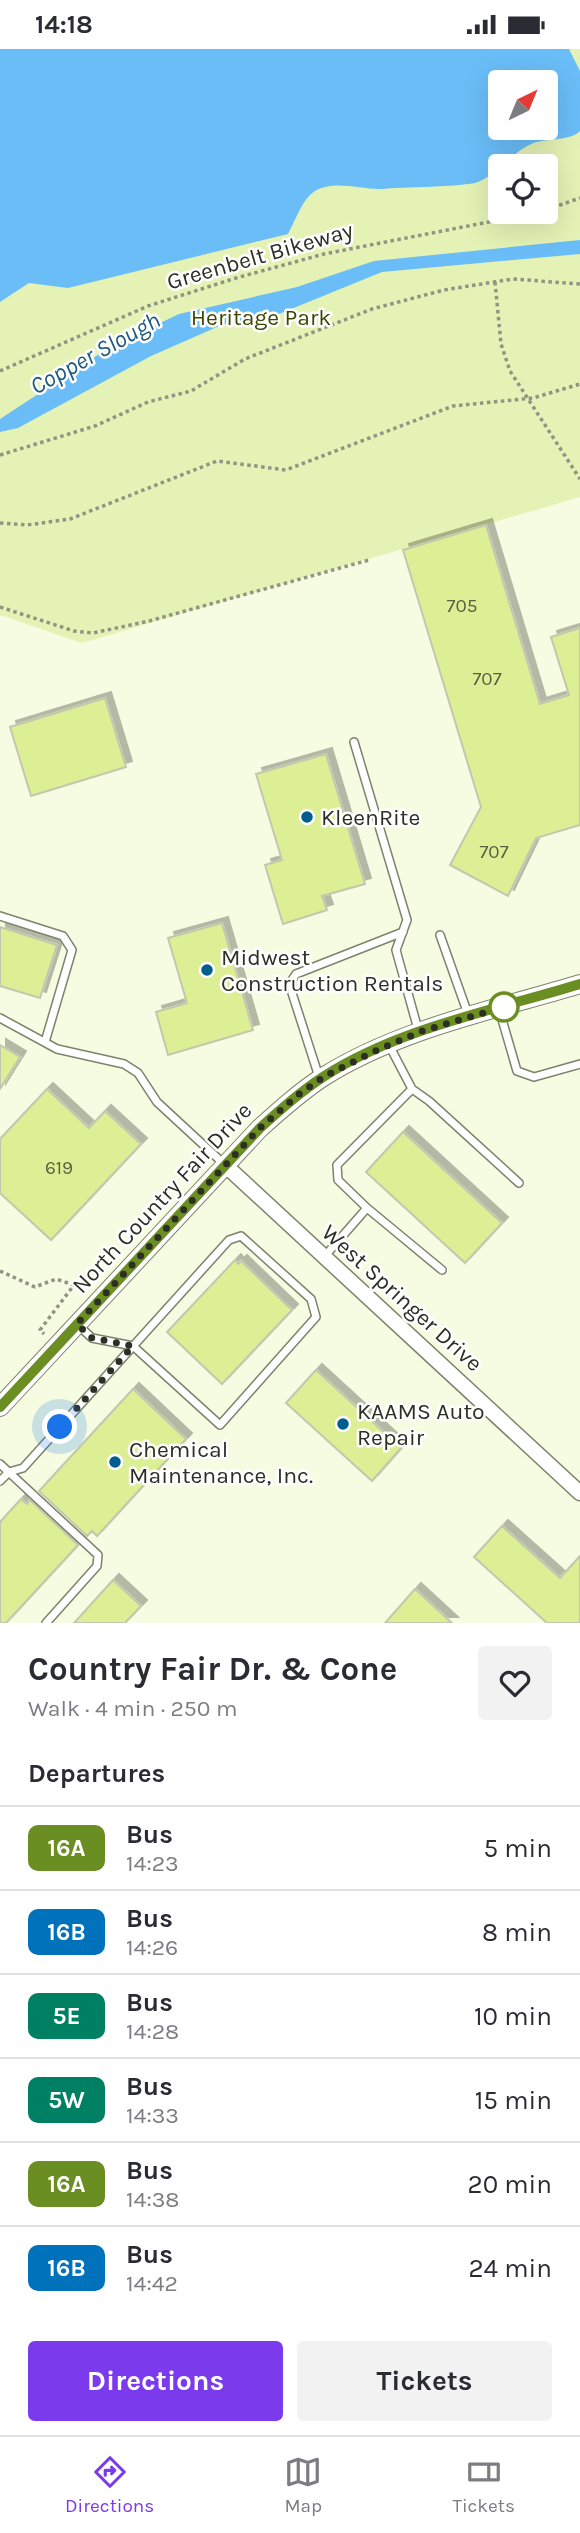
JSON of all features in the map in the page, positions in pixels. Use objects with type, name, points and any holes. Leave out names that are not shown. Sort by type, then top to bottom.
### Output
[{"type":"street","name":"North Country Fair Drive","points":[[0,1407],[260,1128],[320,1080],[419,1033],[580,984]]},
{"type":"street","name":"West Springer Drive","points":[[225,1165],[580,1493]]},
{"type":"lane","points":[[354,742],[407,921],[396,950],[419,1033]]},
{"type":"lane","points":[[0,916],[63,936],[72,950],[45,1042]]},
{"type":"lane","points":[[320,1080],[292,993],[292,980],[296,974],[403,932]]},
{"type":"lane","points":[[440,935],[469,1017]]},
{"type":"lane","points":[[498,1009],[517,1071],[534,1077],[580,1064]]},
{"type":"lane","points":[[0,1018],[57,1049],[124,1064],[138,1073],[157,1102],[225,1165]]},
{"type":"lane","points":[[389,1045],[412,1089],[429,1101],[519,1183]]},
{"type":"lane","points":[[412,1089],[337,1165],[338,1180],[367,1208],[442,1270]]},
{"type":"lane","points":[[323,1257],[367,1208]]},
{"type":"lane","points":[[0,1481],[9,1472],[23,1468],[133,1346],[229,1240],[241,1237],[311,1299],[316,1317],[220,1425],[133,1346],[92,1338],[77,1324]]},
{"type":"lane","points":[[0,1464],[98,1555],[97,1566],[46,1623]]},
{"type":"path","points":[[558,205],[580,198]]},
{"type":"path","name":"Greenbelt Bikeway","points":[[0,371],[148,306],[236,278],[324,254],[488,222]]},
{"type":"path","points":[[0,454],[95,426],[148,402],[191,391],[245,359],[372,309],[444,290],[513,279],[580,284]]},
{"type":"path","points":[[495,282],[500,344],[510,371],[580,479]]},
{"type":"path","points":[[0,523],[27,525],[70,519],[218,461],[286,470],[453,406],[528,398],[580,384]]},
{"type":"path","points":[[0,607],[74,631],[93,633],[149,621],[369,560]]},
{"type":"path","points":[[0,1271],[35,1287],[57,1279],[74,1285],[40,1331],[57,1346]]},
{"type":"green space","name":"Heritage Park","points":[[0,49],[580,49],[580,497],[82,643],[0,615]]},
{"type":"water","points":[[0,49],[569,49],[580,71],[580,131],[570,137],[558,139],[558,70],[488,70],[488,140],[549,140],[529,145],[515,154],[488,154],[488,176],[478,182],[381,189],[325,187],[309,196],[288,234],[68,288],[29,283],[0,302]]},
{"type":"water","points":[[580,240],[580,254],[382,272],[269,318],[224,324],[151,356],[18,428],[0,432],[0,419],[110,347],[179,314],[297,287],[374,261]]},
{"type":"building","points":[[486,525],[540,704],[569,695],[551,637],[580,628],[580,825],[536,838],[508,896],[450,865],[481,807],[403,550]]},
{"type":"building","points":[[105,698],[126,767],[31,796],[10,727]]},
{"type":"building","name":"KleenRite","points":[[326,754],[365,884],[322,896],[327,910],[283,924],[265,865],[282,860],[256,774]]},
{"type":"building","name":"Midwest Construction Rentals","points":[[222,923],[253,1030],[168,1055],[156,1012],[187,1003],[168,938]]},
{"type":"building","points":[[0,927],[57,945],[40,998],[0,986]]},
{"type":"building","points":[[0,1045],[20,1057],[0,1089]]},
{"type":"building","points":[[47,1089],[89,1128],[105,1111],[141,1144],[51,1240],[0,1193],[0,1139]]},
{"type":"building","points":[[403,1132],[502,1223],[465,1263],[366,1172]]},
{"type":"building","points":[[235,1260],[238,1264],[241,1261],[292,1310],[222,1384],[167,1332]]},
{"type":"building","name":"KAAMS Auto Repair","points":[[316,1370],[401,1448],[372,1481],[286,1403]]},
{"type":"building","name":"Chemical Maintenance, Inc.","points":[[133,1389],[186,1439],[97,1536],[92,1531],[87,1536],[39,1491]]},
{"type":"building","points":[[21,1499],[27,1504],[30,1500],[78,1545],[6,1623],[0,1623],[0,1522]]},
{"type":"building","points":[[502,1526],[560,1578],[580,1556],[580,1623],[547,1623],[474,1557]]},
{"type":"building","points":[[113,1580],[141,1606],[125,1623],[74,1623]]},
{"type":"building","points":[[415,1589],[452,1623],[385,1623]]},
{"type":"bus line","name":"16A","points":[[0,1407],[260,1128],[298,1095],[325,1076],[422,1031],[580,984]]},
{"type":"place","name":"KleenRite","points":[[307,817]]},
{"type":"place","name":"Midwest Construction Rentals","points":[[207,970]]},
{"type":"place","name":"KAAMS Auto Repair","points":[[343,1424]]},
{"type":"place","name":"Chemical Maintenance, Inc.","points":[[115,1462]]},
{"type":"route","points":[[60,1427],[133,1346],[92,1338],[77,1324],[260,1128],[325,1076],[373,1052],[422,1031],[504,1007]]},
{"type":"water label","name":"Copper Slough","points":[[95,353]]}]
